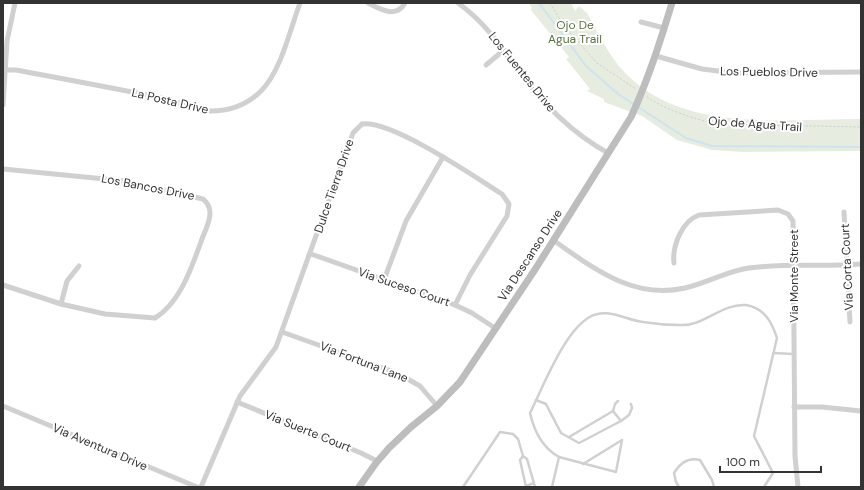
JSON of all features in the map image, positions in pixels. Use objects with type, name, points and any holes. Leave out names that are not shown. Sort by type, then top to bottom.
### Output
[{"type":"street","points":[[3,105],[7,41],[16,3]]},
{"type":"street","name":"La Posta Drive","points":[[4,70],[16,70],[136,92],[205,110],[223,110],[249,100],[268,82],[276,70],[300,3]]},
{"type":"street","points":[[368,3],[386,12],[396,11],[405,3]]},
{"type":"street","name":"Los Fuentes Drive","points":[[458,3],[471,12],[494,35],[534,89],[565,124],[586,141],[608,153]]},
{"type":"street","name":"Via Descanso Drive","points":[[359,487],[377,461],[407,431],[437,406],[460,382],[553,240],[635,109],[656,56],[672,3]]},
{"type":"street","points":[[641,22],[664,28]]},
{"type":"street","points":[[486,65],[504,50]]},
{"type":"street","name":"Los Pueblos Drive","points":[[656,56],[702,69],[734,73],[861,72]]},
{"type":"street","name":"Dulce Tierra Drive","points":[[201,487],[237,402],[250,381],[267,362],[276,347],[353,133],[362,124],[373,124],[422,145],[502,194],[509,204],[507,216],[474,268],[455,304]]},
{"type":"street","points":[[384,280],[406,220],[443,158]]},
{"type":"street","name":"Los Bancos Drive","points":[[3,169],[124,181],[197,197],[208,204],[209,217],[192,266],[180,289],[162,314],[152,319],[105,314],[60,304],[3,285]]},
{"type":"street","name":"Via Monte Street","points":[[674,263],[673,256],[676,244],[687,224],[693,217],[699,215],[778,210],[788,214],[793,221],[794,407],[798,487]]},
{"type":"street","name":"Via Corta Court","points":[[844,212],[850,322]]},
{"type":"street","points":[[553,240],[608,277],[629,285],[649,289],[684,288],[750,268],[847,266],[861,264]]},
{"type":"street","name":"Via Suceso Court","points":[[310,254],[455,304],[472,312],[495,328]]},
{"type":"street","points":[[60,304],[67,281],[79,266]]},
{"type":"street","name":"Via Fortuna Lane","points":[[282,332],[397,373],[420,386],[437,406]]},
{"type":"street","name":"Via Suerte Court","points":[[237,402],[355,450],[377,461]]},
{"type":"street","name":"Via Aventura Drive","points":[[3,406],[197,487]]},
{"type":"street","points":[[794,407],[822,407],[861,411]]},
{"type":"lane","points":[[583,464],[622,440],[616,472],[583,464],[559,457],[550,452],[535,432],[530,413],[561,350],[582,322],[590,316],[610,313],[642,322],[682,326],[692,325],[728,308],[746,305],[764,313],[772,323],[777,338],[754,436],[773,473],[764,487]]},
{"type":"lane","points":[[774,353],[794,354]]},
{"type":"lane","points":[[536,400],[546,404],[561,433],[579,443],[630,415],[632,408],[631,404]]},
{"type":"lane","points":[[568,437],[613,411],[615,404],[618,401]]},
{"type":"lane","points":[[613,411],[621,421]]},
{"type":"lane","points":[[463,487],[500,432],[513,434],[518,440],[523,456],[527,459],[535,487]]},
{"type":"lane","points":[[523,456],[520,460],[526,486],[534,483]]},
{"type":"lane","points":[[552,487],[559,457]]},
{"type":"lane","points":[[680,487],[676,482],[674,474],[677,469],[688,459],[693,458],[700,460],[712,480],[714,487]]},
{"type":"path","name":"Ojo de Agua Trail","points":[[550,3],[564,26],[597,63],[641,97],[693,118],[716,124],[861,127]]},
{"type":"green space","name":"Ojo De Agua Trail","points":[[529,3],[571,3],[575,11],[579,6],[587,13],[605,46],[618,65],[642,87],[669,103],[699,113],[731,118],[764,120],[861,119],[861,151],[744,152],[712,150],[677,140],[642,116],[604,102],[604,99],[587,91],[590,89],[566,59],[569,57],[531,10],[532,8]]},
{"type":"waterway","points":[[539,3],[586,66],[618,94],[686,138],[712,146],[861,147]]}]
